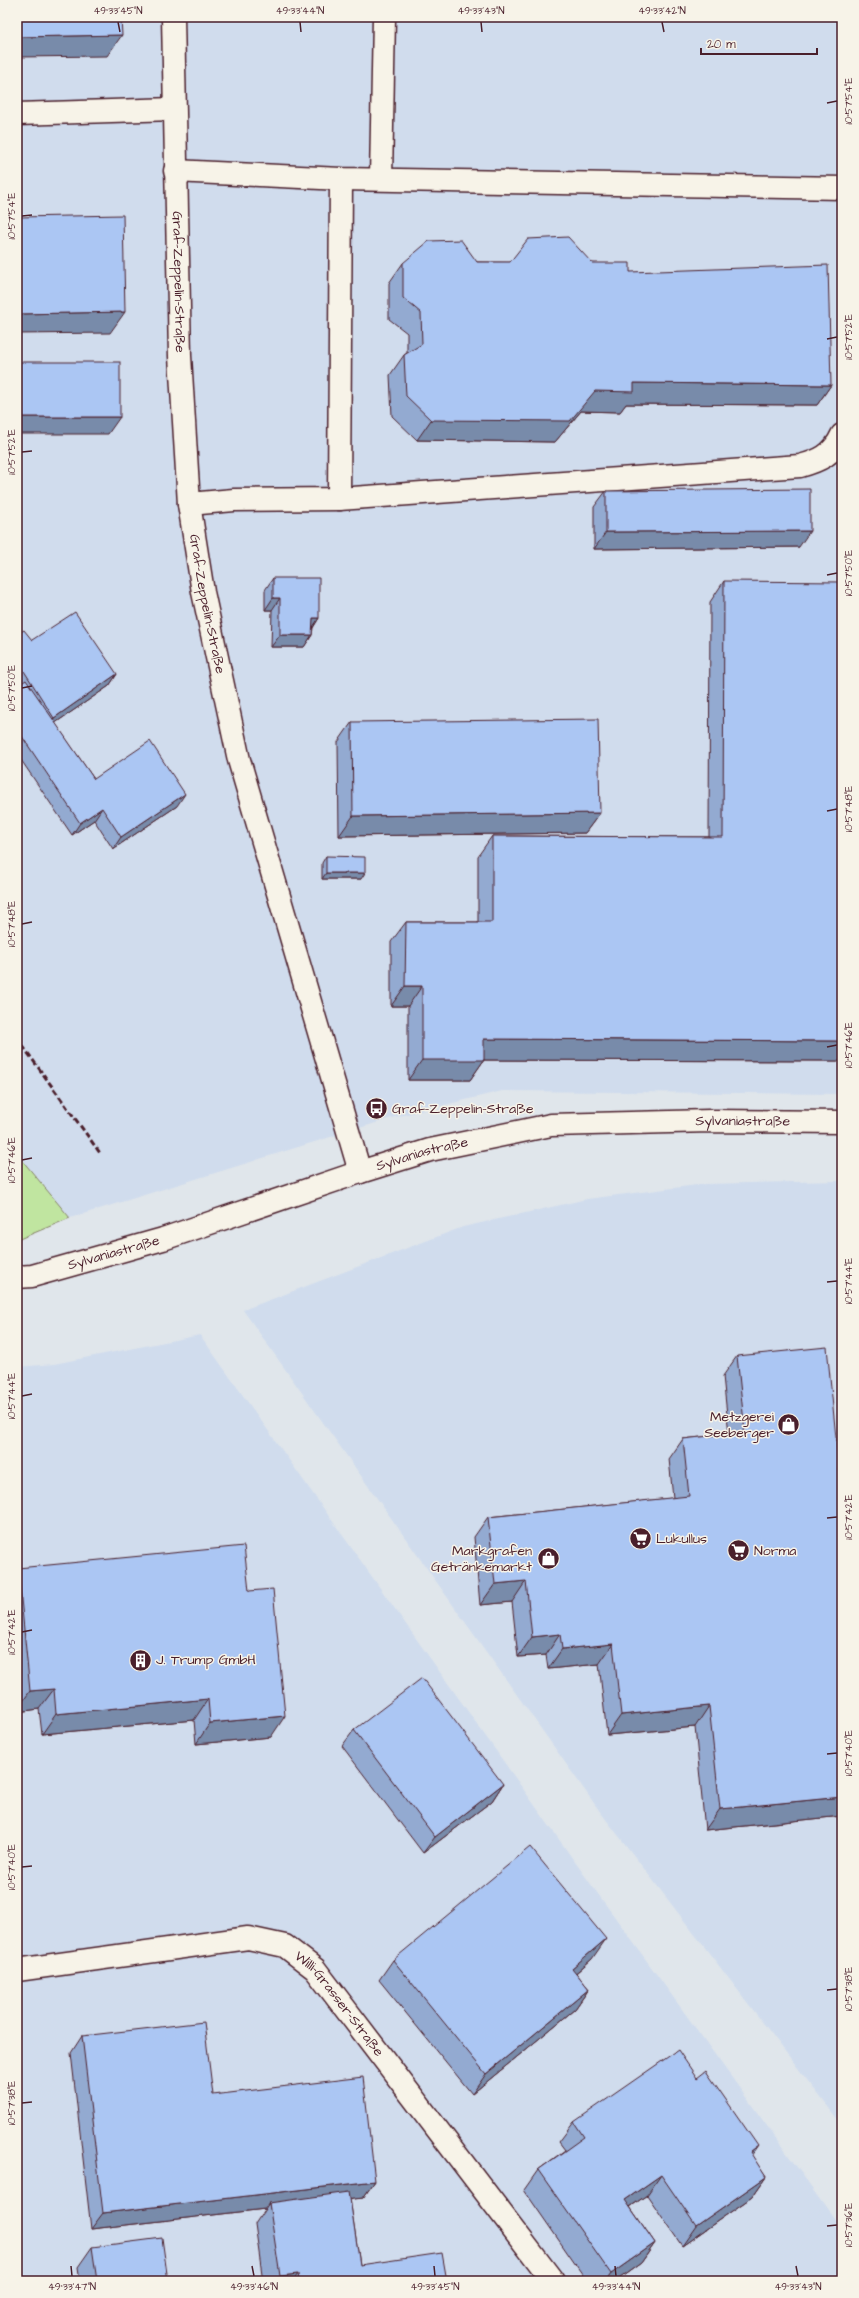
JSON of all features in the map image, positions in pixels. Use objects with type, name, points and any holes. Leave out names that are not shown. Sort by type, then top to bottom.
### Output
[{"type":"street","name":"Graf-Zeppelin-Straße","points":[[173,17],[180,356],[189,504],[203,592],[239,760],[360,1172]]},
{"type":"street","points":[[381,179],[384,17]]},
{"type":"street","points":[[17,114],[174,109]]},
{"type":"street","points":[[175,171],[342,179],[842,188]]},
{"type":"street","points":[[339,499],[342,179]]},
{"type":"street","points":[[189,504],[234,500],[339,499],[800,466],[819,461],[838,443],[842,435]]},
{"type":"street","name":"Sylvaniastraße","points":[[17,1277],[32,1276],[163,1239],[360,1172],[430,1150],[551,1125],[710,1121],[842,1122]]},
{"type":"street","name":"Willi-Grasser-Straße","points":[[17,1970],[248,1938],[285,1946],[315,1969],[553,2281]]},
{"type":"shaded area","points":[[17,17],[842,17],[842,1094],[502,1091],[395,1117],[70,1218],[17,1154]]},
{"type":"shaded area","points":[[842,1181],[842,2125],[601,1813],[243,1310],[463,1227],[587,1199],[705,1184]]},
{"type":"shaded area","points":[[200,1335],[590,1883],[842,2229],[842,2281],[21,2281],[17,2250],[17,1367],[54,1364]]},
{"type":"green space","points":[[17,1154],[70,1218],[17,1240]]},
{"type":"building","points":[[17,17],[121,17],[122,35],[17,37]]},
{"type":"building","points":[[123,215],[125,312],[17,314],[17,217]]},
{"type":"building","points":[[568,237],[592,263],[630,263],[630,272],[828,265],[831,385],[634,383],[634,392],[595,391],[570,421],[431,420],[406,396],[404,355],[422,344],[421,313],[403,298],[403,263],[429,241],[461,240],[477,262],[510,262],[528,239]]},
{"type":"building","points":[[17,362],[120,362],[120,417],[17,417]]},
{"type":"building","points":[[810,489],[810,531],[606,532],[606,491]]},
{"type":"building","points":[[273,578],[319,578],[319,618],[313,618],[312,635],[280,635],[280,598],[273,598]]},
{"type":"building","points":[[724,581],[842,582],[842,1041],[484,1039],[484,1060],[422,1060],[422,986],[405,986],[406,922],[492,922],[492,836],[723,837]]},
{"type":"building","points":[[75,612],[117,674],[54,718],[17,660],[17,634],[24,630],[32,640]]},
{"type":"building","points":[[26,680],[94,779],[150,741],[185,794],[121,837],[102,808],[80,823],[17,729],[17,686]]},
{"type":"building","points":[[598,719],[600,813],[353,816],[352,722]]},
{"type":"building","points":[[326,856],[365,857],[365,873],[326,873]]},
{"type":"building","points":[[827,1347],[842,1498],[842,1797],[720,1809],[709,1706],[621,1715],[613,1644],[562,1649],[560,1634],[532,1637],[526,1581],[495,1584],[488,1517],[689,1496],[683,1439],[745,1432],[737,1356]]},
{"type":"building","name":"J. Trump GmbH","points":[[244,1546],[249,1591],[273,1589],[285,1716],[210,1723],[208,1699],[56,1714],[54,1689],[30,1691],[18,1568]]},
{"type":"building","points":[[422,1678],[503,1784],[435,1837],[354,1730]]},
{"type":"building","points":[[530,1847],[606,1939],[572,1968],[589,1989],[486,2074],[393,1960]]},
{"type":"building","points":[[204,2022],[213,2095],[363,2077],[375,2181],[103,2213],[82,2036]]},
{"type":"building","points":[[678,2050],[697,2078],[706,2071],[758,2146],[750,2152],[766,2177],[696,2226],[661,2175],[625,2200],[655,2243],[611,2274],[538,2170],[584,2137],[574,2122]]},
{"type":"building","points":[[349,2192],[360,2265],[442,2253],[447,2281],[299,2281],[298,2274],[280,2276],[269,2203]]},
{"type":"building","points":[[162,2238],[168,2281],[97,2281],[92,2247]]},
{"type":"railway","points":[[17,1038],[100,1153]]},
{"type":"place","name":"Graf-Zeppelin-Straße","points":[[377,1109]]},
{"type":"place","name":"Metzgerei Seeberger","points":[[789,1425]]},
{"type":"place","name":"Lukullus","points":[[640,1539]]},
{"type":"place","name":"Norma","points":[[738,1551]]},
{"type":"place","name":"Markgrafen Getränkemarkt","points":[[548,1559]]},
{"type":"place","name":"J. Trump GmbH","points":[[140,1660]]}]
